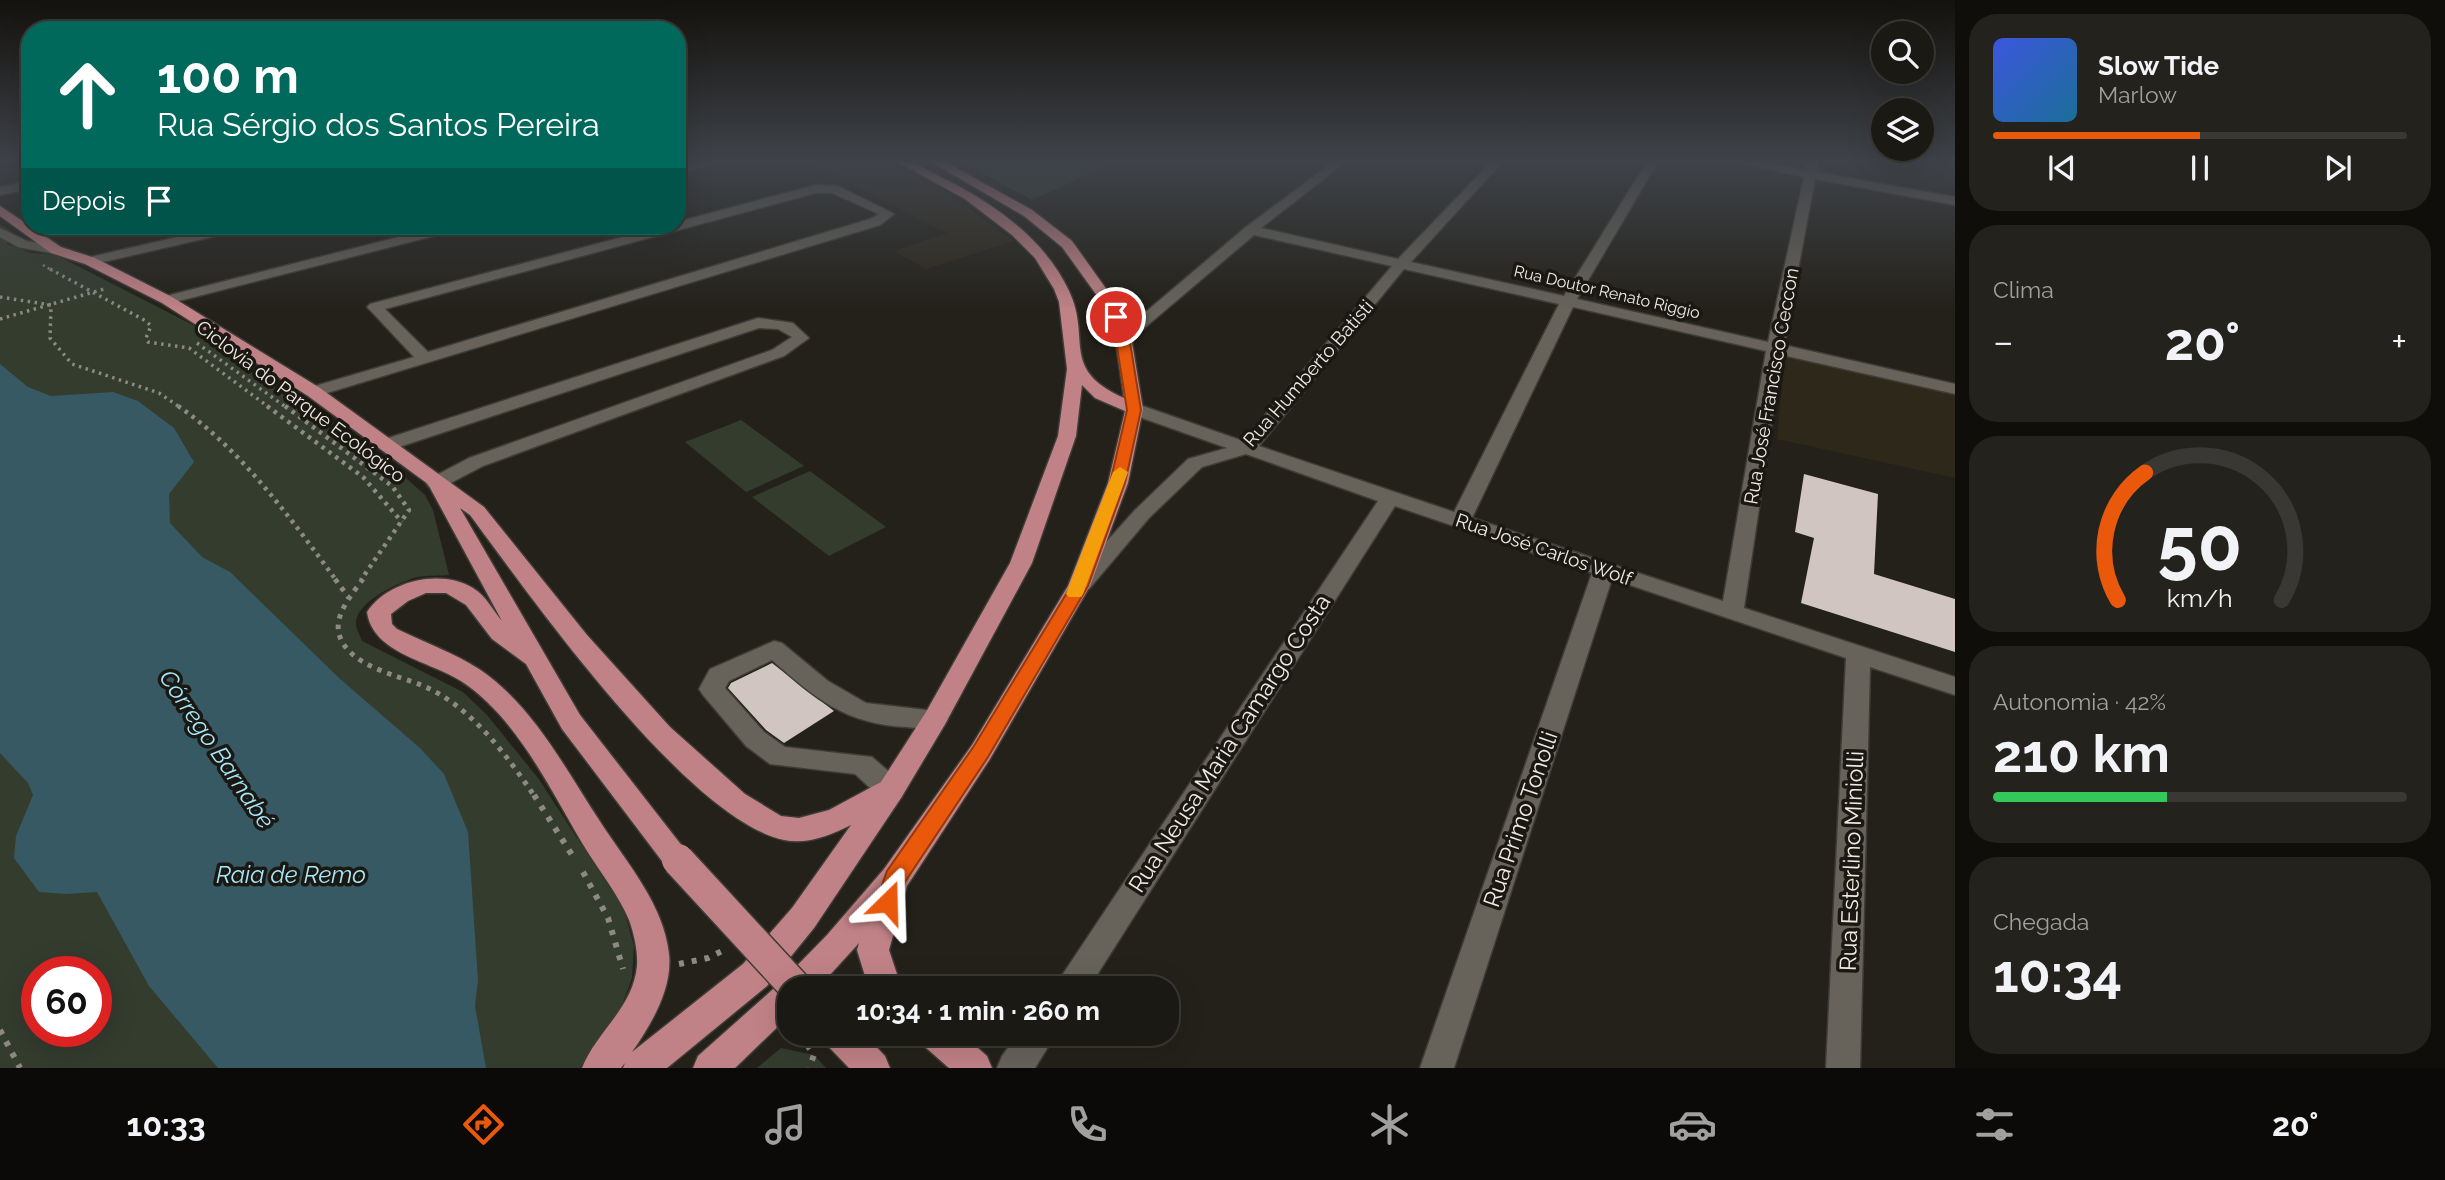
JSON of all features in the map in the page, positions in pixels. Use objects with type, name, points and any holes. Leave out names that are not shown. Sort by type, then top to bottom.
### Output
[{"type":"main road","points":[[0,210],[21,223]]},
{"type":"main road","points":[[640,1068],[755,975],[803,918],[891,790],[935,719],[1021,563],[1067,436],[1075,369],[1062,289],[1040,256],[1017,232],[985,210]]},
{"type":"main road","points":[[1023,210],[1067,244],[1110,304],[1123,338],[1134,410],[1118,483],[1079,586]]},
{"type":"main road","points":[[37,235],[56,250],[90,261],[167,300],[314,392],[389,444],[436,483],[477,510],[575,638],[648,722],[713,785],[748,812],[785,829],[804,829],[826,823],[891,790]]},
{"type":"main road","points":[[1075,369],[1101,394],[1134,410]]},
{"type":"main road","points":[[436,483],[571,722],[678,860],[784,976]]},
{"type":"main road","points":[[536,659],[515,648],[490,622],[475,600],[460,590],[443,585],[426,585],[407,590],[379,612],[381,626],[389,635],[470,675],[505,705],[536,745],[641,911],[651,939],[653,969],[634,1019],[599,1068]]},
{"type":"main road","name":"Rua Humberto Batisti","points":[[895,878],[981,752],[1079,586]]},
{"type":"main road","points":[[808,976],[895,878]]},
{"type":"main road","points":[[882,976],[873,950],[895,878]]},
{"type":"main road","points":[[710,1068],[777,1005]]},
{"type":"main road","points":[[950,1046],[975,1068]]},
{"type":"street","points":[[686,224],[738,210]]},
{"type":"street","points":[[314,392],[884,219],[888,214],[879,210]]},
{"type":"street","points":[[1123,338],[1277,210]]},
{"type":"street","name":"Rua Humberto Batisti","points":[[1079,586],[1142,514],[1195,463],[1247,448],[1401,264],[1452,210]]},
{"type":"street","points":[[1461,521],[1568,301],[1624,210]]},
{"type":"street","name":"Rua José Francisco Ceccon","points":[[1732,612],[1775,348],[1803,210]]},
{"type":"street","name":"Rua Doutor Renato Riggio","points":[[1251,230],[1955,389]]},
{"type":"street","points":[[0,232],[23,244],[56,250]]},
{"type":"street","points":[[90,261],[204,235]]},
{"type":"street","points":[[167,300],[421,235]]},
{"type":"street","points":[[425,359],[375,307],[644,235]]},
{"type":"street","points":[[389,444],[758,323],[778,323],[795,329],[802,338],[778,353],[476,462],[436,483]]},
{"type":"street","name":"Rua José Carlos Wolf","points":[[1134,410],[1955,686]]},
{"type":"street","name":"Rua Neusa Maria Camargo Costa","points":[[1077,976],[1390,498]]},
{"type":"street","name":"Rua Primo Tonolli","points":[[1437,1068],[1604,569]]},
{"type":"street","points":[[891,790],[862,764],[779,757],[755,739],[712,689],[719,675],[774,649],[822,690],[851,708],[901,718],[935,719]]},
{"type":"street","name":"Rua Esterlino Miniolli","points":[[1843,1068],[1858,655]]},
{"type":"street","points":[[1014,1068],[1030,1046]]},
{"type":"path","points":[[37,262],[146,321],[151,326],[146,338],[148,342],[182,345],[216,368],[363,477],[402,522],[349,598],[339,618],[338,631],[341,640],[354,654],[385,671],[449,699],[518,773],[611,917],[619,942],[624,974]]},
{"type":"path","points":[[0,319],[104,289],[92,283]]},
{"type":"path","points":[[0,298],[51,305]]},
{"type":"path","points":[[51,305],[50,338],[72,364],[159,393],[200,421],[285,510],[349,598]]},
{"type":"path","name":"Ciclovia do Parque Ecológico","points":[[191,338],[391,486],[409,510],[402,522]]},
{"type":"path","points":[[0,1030],[20,1068]]},
{"type":"path","points":[[808,1046],[814,1055],[810,1068]]},
{"type":"shaded area","points":[[901,210],[971,210],[1014,241],[926,269],[894,251],[947,233]]},
{"type":"shaded area","points":[[1785,355],[1955,393],[1955,478],[1777,439]]},
{"type":"green space","points":[[0,224],[11,231],[7,244],[31,253],[56,255],[193,325],[290,390],[399,472],[425,495],[433,510],[449,575],[421,576],[389,589],[369,601],[357,617],[356,625],[362,641],[463,692],[487,715],[538,778],[624,910],[634,946],[632,978],[619,1013],[580,1068],[0,1068]]},
{"type":"green space","points":[[741,420],[804,466],[746,492],[685,442]]},
{"type":"green space","points":[[810,471],[886,527],[829,556],[752,497]]},
{"type":"green space","points":[[781,1048],[814,1055],[826,1068],[757,1068]]},
{"type":"water","name":"Raia de Remo","points":[[0,364],[28,387],[51,396],[113,392],[138,401],[174,428],[194,462],[169,494],[170,523],[202,557],[230,572],[339,678],[420,748],[444,774],[468,832],[478,980],[475,1006],[486,1068],[218,1068],[149,986],[97,892],[39,892],[14,858],[16,836],[33,795],[28,783],[0,753]]},
{"type":"building","points":[[1804,474],[1878,494],[1874,574],[1955,599],[1955,652],[1801,603],[1814,538],[1795,532]]},
{"type":"building","points":[[772,663],[834,711],[784,743],[766,730],[728,688],[731,683]]},
{"type":"slow traffic","points":[[1075,594],[1120,472]]},
{"type":"route","points":[[888,902],[895,878],[981,752],[1079,586],[1118,483],[1134,410],[1122,330],[1116,317]]},
{"type":"water label","name":"Córrego Barnabé","points":[[217,749]]}]
